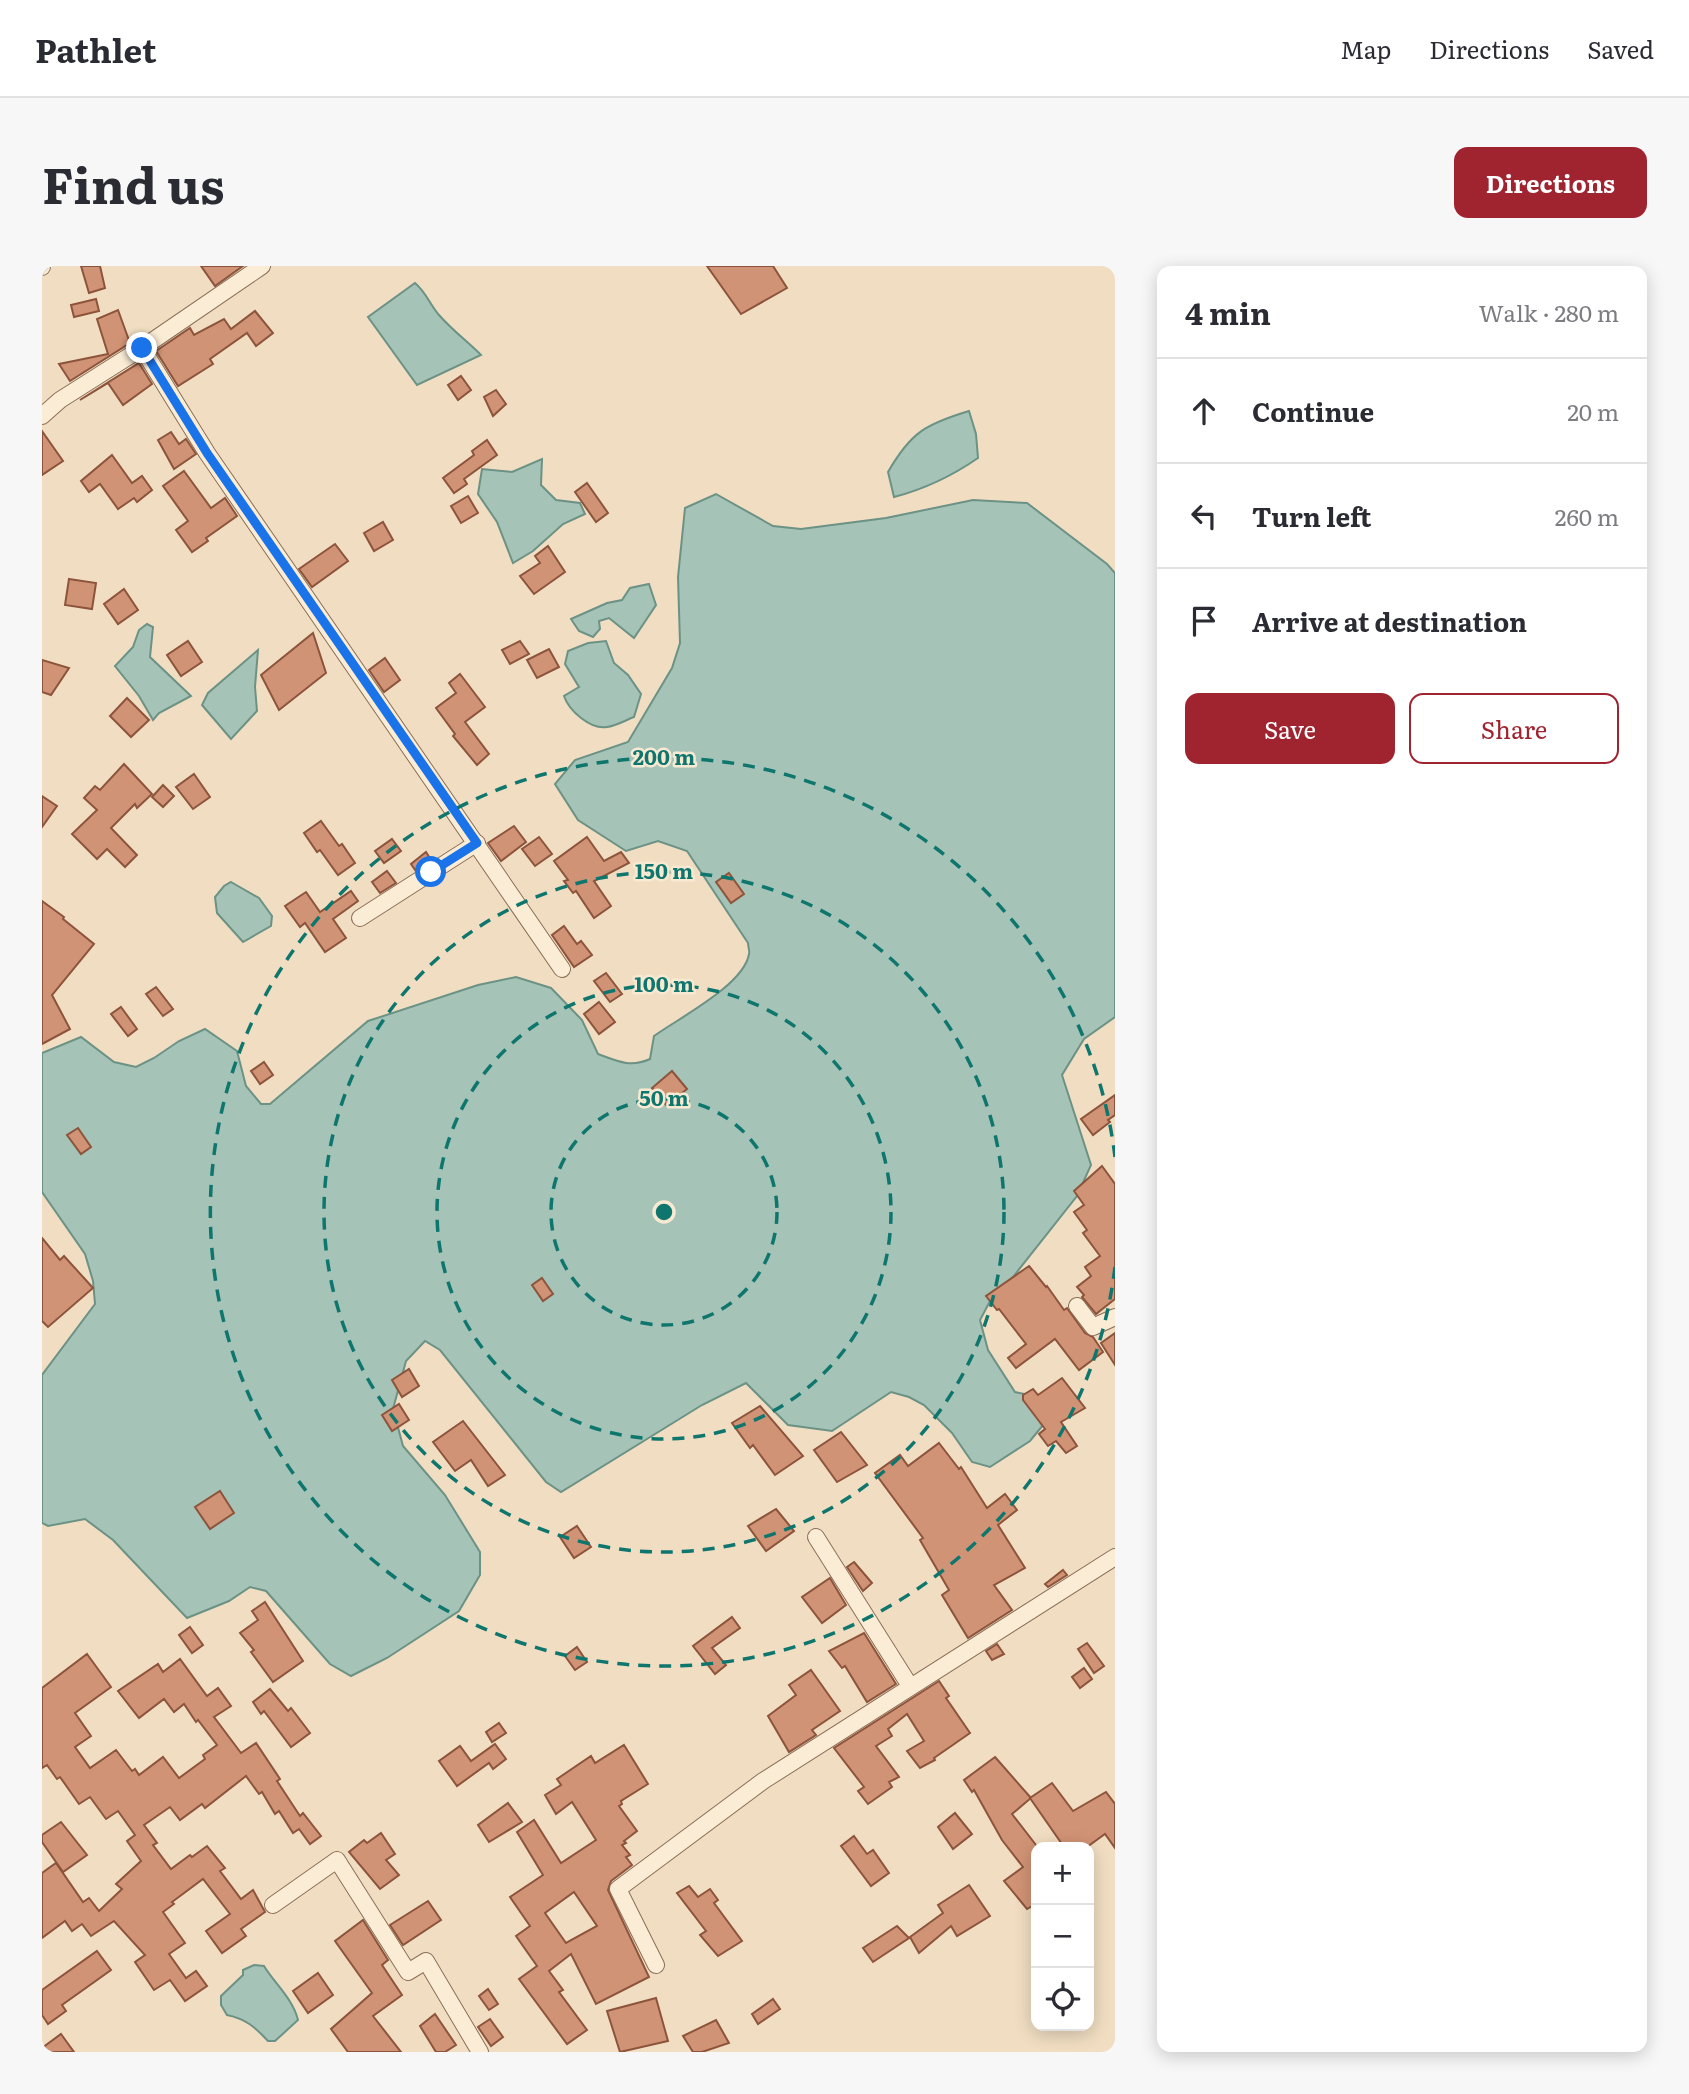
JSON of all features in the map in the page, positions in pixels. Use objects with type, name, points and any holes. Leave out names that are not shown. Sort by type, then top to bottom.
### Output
[{"type":"street","points":[[42,416],[60,400],[262,266]]},
{"type":"street","points":[[142,348],[207,453],[562,969]]},
{"type":"street","points":[[360,918],[477,843]]},
{"type":"street","points":[[1077,1306],[1093,1327],[1115,1317]]},
{"type":"street","points":[[816,1537],[910,1686]]},
{"type":"street","points":[[656,1965],[618,1889],[764,1781],[1115,1557]]},
{"type":"street","points":[[273,1905],[337,1860],[408,1972],[426,1961],[480,2052]]},
{"type":"shaded area","points":[[415,283],[444,320],[481,355],[417,385],[368,317]]},
{"type":"shaded area","points":[[969,411],[976,434],[978,458],[938,481],[894,497],[888,472],[904,447],[931,425]]},
{"type":"shaded area","points":[[542,459],[541,485],[556,500],[580,503],[585,514],[563,524],[533,551],[513,563],[497,522],[478,494],[482,469],[512,472]]},
{"type":"shaded area","points":[[716,494],[773,526],[801,529],[886,518],[973,500],[1027,503],[1115,573],[1115,1017],[1084,1039],[1062,1075],[1091,1165],[1077,1196],[989,1303],[980,1320],[988,1350],[1015,1392],[1049,1399],[1048,1419],[1030,1441],[990,1467],[972,1462],[952,1433],[924,1405],[909,1397],[891,1392],[832,1431],[788,1425],[746,1383],[702,1405],[561,1492],[546,1482],[440,1350],[425,1341],[406,1361],[393,1409],[403,1446],[445,1495],[480,1552],[480,1575],[459,1611],[387,1658],[351,1676],[330,1664],[266,1591],[250,1587],[229,1601],[187,1618],[113,1540],[85,1519],[48,1526],[42,1523],[42,1375],[95,1304],[93,1281],[85,1254],[42,1192],[42,1053],[81,1037],[114,1062],[136,1067],[205,1029],[237,1051],[246,1086],[261,1104],[270,1104],[368,1021],[478,985],[516,977],[551,988],[582,1020],[598,1054],[630,1063],[650,1059],[654,1036],[709,1000],[736,977],[745,966],[749,954],[748,943],[687,851],[658,841],[626,851],[578,820],[555,784],[575,760],[628,742],[672,668],[680,643],[678,577],[685,508]]},
{"type":"shaded area","points":[[649,584],[656,605],[634,638],[609,618],[599,621],[600,629],[593,637],[579,631],[571,619],[607,603],[622,600],[630,588]]},
{"type":"shaded area","points":[[147,624],[153,627],[150,657],[191,696],[159,713],[153,720],[139,696],[115,666],[133,647],[139,630]]},
{"type":"shaded area","points":[[606,641],[614,663],[628,675],[641,694],[634,717],[601,727],[581,718],[567,702],[564,696],[579,687],[565,664],[568,651],[588,643]]},
{"type":"shaded area","points":[[258,650],[255,687],[257,711],[231,739],[202,705],[208,693]]},
{"type":"shaded area","points":[[231,882],[259,898],[272,916],[271,926],[243,942],[217,913],[215,897]]},
{"type":"shaded area","points":[[254,1965],[264,1966],[296,2012],[298,2020],[275,2041],[268,2041],[250,2024],[227,2015],[221,2005],[221,1996],[243,1975],[243,1970]]},
{"type":"building","points":[[81,266],[100,266],[105,288],[89,293]]},
{"type":"building","points":[[201,266],[243,266],[215,286]]},
{"type":"building","points":[[707,266],[773,266],[787,288],[741,314]]},
{"type":"building","points":[[96,299],[99,311],[74,317],[71,305]]},
{"type":"building","points":[[118,310],[130,343],[70,381],[59,364],[108,354],[97,319]]},
{"type":"building","points":[[255,311],[273,333],[256,346],[247,333],[210,359],[213,364],[178,386],[156,351],[190,328],[194,335],[224,319],[231,329]]},
{"type":"building","points":[[139,363],[152,384],[123,405],[108,383],[80,400]]},
{"type":"building","points":[[461,376],[471,390],[458,400],[448,385]]},
{"type":"building","points":[[496,390],[506,404],[493,416],[484,397]]},
{"type":"building","points":[[42,431],[63,461],[42,475]]},
{"type":"building","points":[[171,432],[179,444],[186,439],[196,454],[174,469],[158,440]]},
{"type":"building","points":[[487,440],[497,455],[464,479],[467,484],[454,493],[443,478],[474,455],[472,451]]},
{"type":"building","points":[[112,455],[132,483],[142,476],[152,490],[137,502],[134,498],[118,509],[100,484],[89,492],[81,481]]},
{"type":"building","points":[[184,471],[211,508],[225,498],[237,516],[206,538],[208,541],[192,552],[176,530],[188,521],[163,486]]},
{"type":"building","points":[[587,483],[608,513],[596,522],[575,492]]},
{"type":"building","points":[[468,496],[478,513],[461,523],[451,506]]},
{"type":"building","points":[[383,522],[393,540],[374,551],[364,533]]},
{"type":"building","points":[[335,544],[348,561],[312,587],[299,569]]},
{"type":"building","points":[[548,546],[565,572],[534,594],[520,576],[540,563],[535,556]]},
{"type":"building","points":[[69,579],[96,583],[92,609],[65,605]]},
{"type":"building","points":[[124,589],[138,610],[118,624],[104,604]]},
{"type":"building","points":[[313,633],[326,673],[279,710],[261,675]]},
{"type":"building","points":[[188,641],[202,662],[181,676],[167,655]]},
{"type":"building","points":[[520,641],[529,654],[510,664],[502,650]]},
{"type":"building","points":[[549,649],[559,667],[537,678],[527,660]]},
{"type":"building","points":[[385,658],[400,680],[384,692],[369,670]]},
{"type":"building","points":[[42,660],[69,668],[51,695],[42,692]]},
{"type":"building","points":[[460,674],[485,707],[465,722],[489,754],[477,765],[453,736],[455,734],[436,708],[456,693],[449,683]]},
{"type":"building","points":[[127,698],[149,720],[131,737],[110,716]]},
{"type":"building","points":[[124,764],[152,794],[137,808],[135,804],[111,828],[137,855],[125,867],[107,849],[97,859],[72,834],[97,810],[84,798],[95,786],[100,790]]},
{"type":"building","points":[[194,774],[210,797],[193,809],[176,787]]},
{"type":"building","points":[[163,785],[174,796],[163,807],[152,797]]},
{"type":"building","points":[[42,796],[57,806],[42,827]]},
{"type":"building","points":[[321,821],[355,863],[338,875],[304,833]]},
{"type":"building","points":[[514,826],[526,842],[501,861],[488,843]]},
{"type":"building","points":[[539,837],[552,854],[535,866],[522,849]]},
{"type":"building","points":[[587,837],[604,861],[621,852],[629,863],[594,881],[611,906],[594,918],[576,891],[573,893],[564,881],[568,880],[554,861]]},
{"type":"building","points":[[392,839],[401,851],[384,863],[375,851]]},
{"type":"building","points":[[426,852],[431,860],[415,870],[411,864]]},
{"type":"building","points":[[387,871],[396,883],[380,893],[372,882]]},
{"type":"building","points":[[729,873],[744,894],[731,903],[716,882]]},
{"type":"building","points":[[351,891],[358,901],[333,919],[346,938],[325,952],[305,923],[300,927],[285,906],[306,892],[320,912]]},
{"type":"building","points":[[42,901],[94,944],[52,995],[70,1029],[42,1044]]},
{"type":"building","points":[[564,926],[577,944],[581,941],[592,955],[574,967],[552,935]]},
{"type":"building","points":[[606,973],[622,994],[610,1002],[594,981]]},
{"type":"building","points":[[156,987],[173,1009],[163,1016],[146,994]]},
{"type":"building","points":[[599,1002],[615,1022],[599,1034],[584,1014]]},
{"type":"building","points":[[121,1007],[137,1029],[128,1036],[111,1014]]},
{"type":"building","points":[[264,1062],[273,1075],[260,1084],[251,1071]]},
{"type":"building","points":[[672,1071],[687,1089],[667,1106],[652,1088]]},
{"type":"building","points":[[1115,1095],[1115,1115],[1093,1135],[1081,1119]]},
{"type":"building","points":[[78,1128],[91,1147],[81,1154],[67,1135]]},
{"type":"building","points":[[1102,1166],[1115,1184],[1115,1299],[1096,1314],[1077,1287],[1091,1276],[1085,1267],[1100,1256],[1083,1233],[1087,1230],[1074,1212],[1084,1205],[1074,1191]]},
{"type":"building","points":[[42,1238],[60,1260],[64,1256],[93,1288],[48,1327],[42,1321]]},
{"type":"building","points":[[1029,1266],[1064,1310],[1067,1308],[1085,1333],[1093,1337],[1103,1352],[1079,1370],[1055,1339],[1016,1368],[1008,1358],[1026,1344],[986,1296]]},
{"type":"building","points":[[542,1278],[553,1294],[543,1301],[532,1285]]},
{"type":"building","points":[[1115,1333],[1115,1365],[1101,1343]]},
{"type":"building","points":[[409,1369],[419,1386],[402,1397],[392,1380]]},
{"type":"building","points":[[1062,1378],[1085,1408],[1061,1422],[1077,1446],[1066,1453],[1056,1441],[1048,1446],[1039,1434],[1045,1429],[1023,1400],[1023,1395],[1033,1389],[1038,1395]]},
{"type":"building","points":[[399,1404],[409,1420],[392,1431],[382,1415]]},
{"type":"building","points":[[760,1406],[803,1456],[775,1475],[753,1445],[750,1448],[732,1423]]},
{"type":"building","points":[[463,1421],[505,1475],[488,1486],[471,1460],[455,1471],[433,1442]]},
{"type":"building","points":[[841,1432],[867,1465],[837,1482],[814,1450]]},
{"type":"building","points":[[939,1443],[959,1469],[961,1467],[987,1508],[1005,1494],[1017,1510],[998,1525],[1025,1568],[994,1585],[1012,1610],[968,1638],[942,1595],[949,1590],[920,1540],[923,1538],[875,1473],[900,1455],[908,1466]]},
{"type":"building","points":[[220,1491],[234,1513],[210,1529],[195,1507]]},
{"type":"building","points":[[776,1509],[794,1531],[766,1551],[748,1526]]},
{"type":"building","points":[[577,1526],[591,1547],[574,1558],[560,1537]]},
{"type":"building","points":[[854,1562],[872,1583],[863,1591],[847,1567]]},
{"type":"building","points":[[1063,1570],[1067,1575],[1048,1587],[1045,1584]]},
{"type":"building","points":[[830,1578],[846,1605],[822,1623],[802,1597]]},
{"type":"building","points":[[265,1602],[303,1661],[273,1682],[251,1652],[254,1650],[240,1633],[258,1620],[252,1611]]},
{"type":"building","points":[[732,1617],[740,1628],[712,1648],[726,1665],[715,1674],[693,1646]]},
{"type":"building","points":[[190,1627],[203,1645],[192,1653],[179,1635]]},
{"type":"building","points":[[864,1633],[896,1684],[867,1702],[845,1666],[842,1668],[829,1651]]},
{"type":"building","points":[[1087,1643],[1104,1666],[1094,1673],[1078,1649]]},
{"type":"building","points":[[997,1644],[1004,1654],[992,1660],[986,1651]]},
{"type":"building","points":[[577,1647],[587,1662],[575,1670],[565,1656]]},
{"type":"building","points":[[87,1654],[111,1687],[75,1713],[91,1736],[75,1747],[90,1768],[116,1750],[132,1771],[135,1769],[139,1775],[163,1757],[179,1778],[205,1759],[203,1755],[217,1745],[184,1704],[174,1712],[164,1699],[139,1718],[118,1691],[158,1664],[163,1672],[180,1659],[207,1696],[218,1688],[231,1706],[214,1717],[241,1753],[256,1743],[300,1816],[303,1813],[321,1836],[310,1844],[299,1829],[293,1833],[279,1811],[275,1814],[262,1792],[259,1794],[246,1776],[205,1808],[202,1804],[180,1820],[170,1807],[144,1825],[157,1843],[153,1845],[171,1869],[207,1846],[225,1868],[220,1871],[241,1899],[253,1890],[265,1912],[241,1929],[246,1936],[222,1953],[206,1931],[230,1914],[203,1879],[163,1912],[185,1943],[169,1954],[186,1978],[196,1971],[207,1986],[185,2001],[170,1980],[154,1990],[135,1962],[145,1955],[114,1921],[91,1936],[82,1924],[72,1931],[65,1921],[42,1938],[42,1873],[56,1863],[83,1902],[89,1898],[99,1911],[122,1889],[116,1884],[141,1861],[127,1841],[135,1835],[118,1811],[106,1819],[90,1797],[79,1804],[60,1777],[57,1779],[47,1765],[42,1768],[42,1688]]},
{"type":"building","points":[[1084,1668],[1092,1679],[1080,1688],[1072,1677]]},
{"type":"building","points":[[811,1670],[840,1711],[812,1730],[816,1735],[789,1752],[768,1716],[796,1695],[789,1685]]},
{"type":"building","points":[[939,1681],[949,1696],[946,1698],[970,1733],[920,1768],[907,1751],[924,1741],[907,1714],[888,1729],[892,1736],[876,1746],[899,1777],[889,1782],[892,1787],[868,1804],[858,1791],[864,1787],[834,1748]]},
{"type":"building","points":[[270,1689],[288,1711],[291,1708],[310,1733],[291,1747],[264,1711],[261,1714],[253,1702]]},
{"type":"building","points":[[499,1723],[506,1733],[492,1742],[486,1732]]},
{"type":"building","points":[[495,1744],[506,1759],[493,1769],[489,1763],[457,1786],[439,1761],[460,1746],[471,1761]]},
{"type":"building","points":[[624,1745],[648,1784],[621,1801],[619,1806],[637,1831],[622,1845],[630,1855],[626,1857],[632,1865],[611,1881],[608,1890],[649,1977],[596,2004],[571,1954],[549,1971],[563,1990],[559,1992],[587,2030],[567,2044],[519,1979],[537,1966],[516,1936],[530,1926],[510,1897],[543,1875],[517,1832],[534,1820],[561,1863],[596,1840],[572,1802],[556,1814],[545,1795],[561,1785],[557,1779],[591,1756],[595,1763]],"holes":[[[574,1892],[597,1926],[566,1943],[545,1913]]]},
{"type":"building","points":[[995,1757],[1031,1798],[1012,1814],[1034,1842],[1031,1842],[1031,1907],[1027,1909],[1004,1881],[1023,1867],[1002,1840],[974,1790],[972,1792],[964,1780]]},
{"type":"building","points":[[1052,1783],[1073,1811],[1106,1792],[1115,1804],[1115,1848],[1105,1834],[1094,1842],[1061,1842],[1030,1798]]},
{"type":"building","points":[[508,1803],[522,1822],[489,1842],[478,1825]]},
{"type":"building","points":[[955,1813],[972,1834],[953,1849],[938,1827]]},
{"type":"building","points":[[61,1822],[87,1855],[63,1872],[42,1842],[42,1835]]},
{"type":"building","points":[[381,1833],[395,1854],[386,1860],[399,1875],[380,1889],[349,1852],[364,1840],[367,1843]]},
{"type":"building","points":[[854,1836],[867,1854],[873,1850],[889,1873],[871,1886],[841,1846]]},
{"type":"building","points":[[969,1885],[990,1916],[957,1936],[951,1926],[919,1953],[910,1937],[943,1913],[938,1905]]},
{"type":"building","points":[[689,1886],[698,1897],[710,1889],[718,1900],[714,1903],[742,1941],[718,1956],[700,1935],[706,1931],[677,1893]]},
{"type":"building","points":[[428,1901],[441,1920],[403,1945],[390,1925]]},
{"type":"building","points":[[363,1920],[388,1960],[382,1965],[402,1995],[373,2016],[401,2052],[348,2052],[331,2029],[372,1993],[335,1941]]},
{"type":"building","points":[[897,1926],[909,1938],[873,1962],[863,1948]]},
{"type":"building","points":[[97,1951],[111,1970],[62,2005],[66,2011],[48,2024],[42,2015],[42,1990]]},
{"type":"building","points":[[318,1973],[333,1995],[308,2013],[293,1991]]},
{"type":"building","points":[[488,1989],[498,2004],[489,2010],[479,1996]]},
{"type":"building","points":[[656,1998],[668,2041],[620,2052],[607,2011]]},
{"type":"building","points":[[773,1999],[780,2009],[758,2024],[752,2014]]},
{"type":"building","points":[[435,2014],[456,2045],[445,2052],[436,2052],[420,2026]]},
{"type":"building","points":[[490,2019],[503,2037],[491,2046],[478,2027]]},
{"type":"building","points":[[716,2020],[729,2043],[702,2052],[693,2052],[683,2036]]},
{"type":"building","points":[[61,2034],[74,2052],[42,2052],[42,2048]]},
{"type":"route","points":[[142,348],[207,453],[477,843],[431,872]]}]
